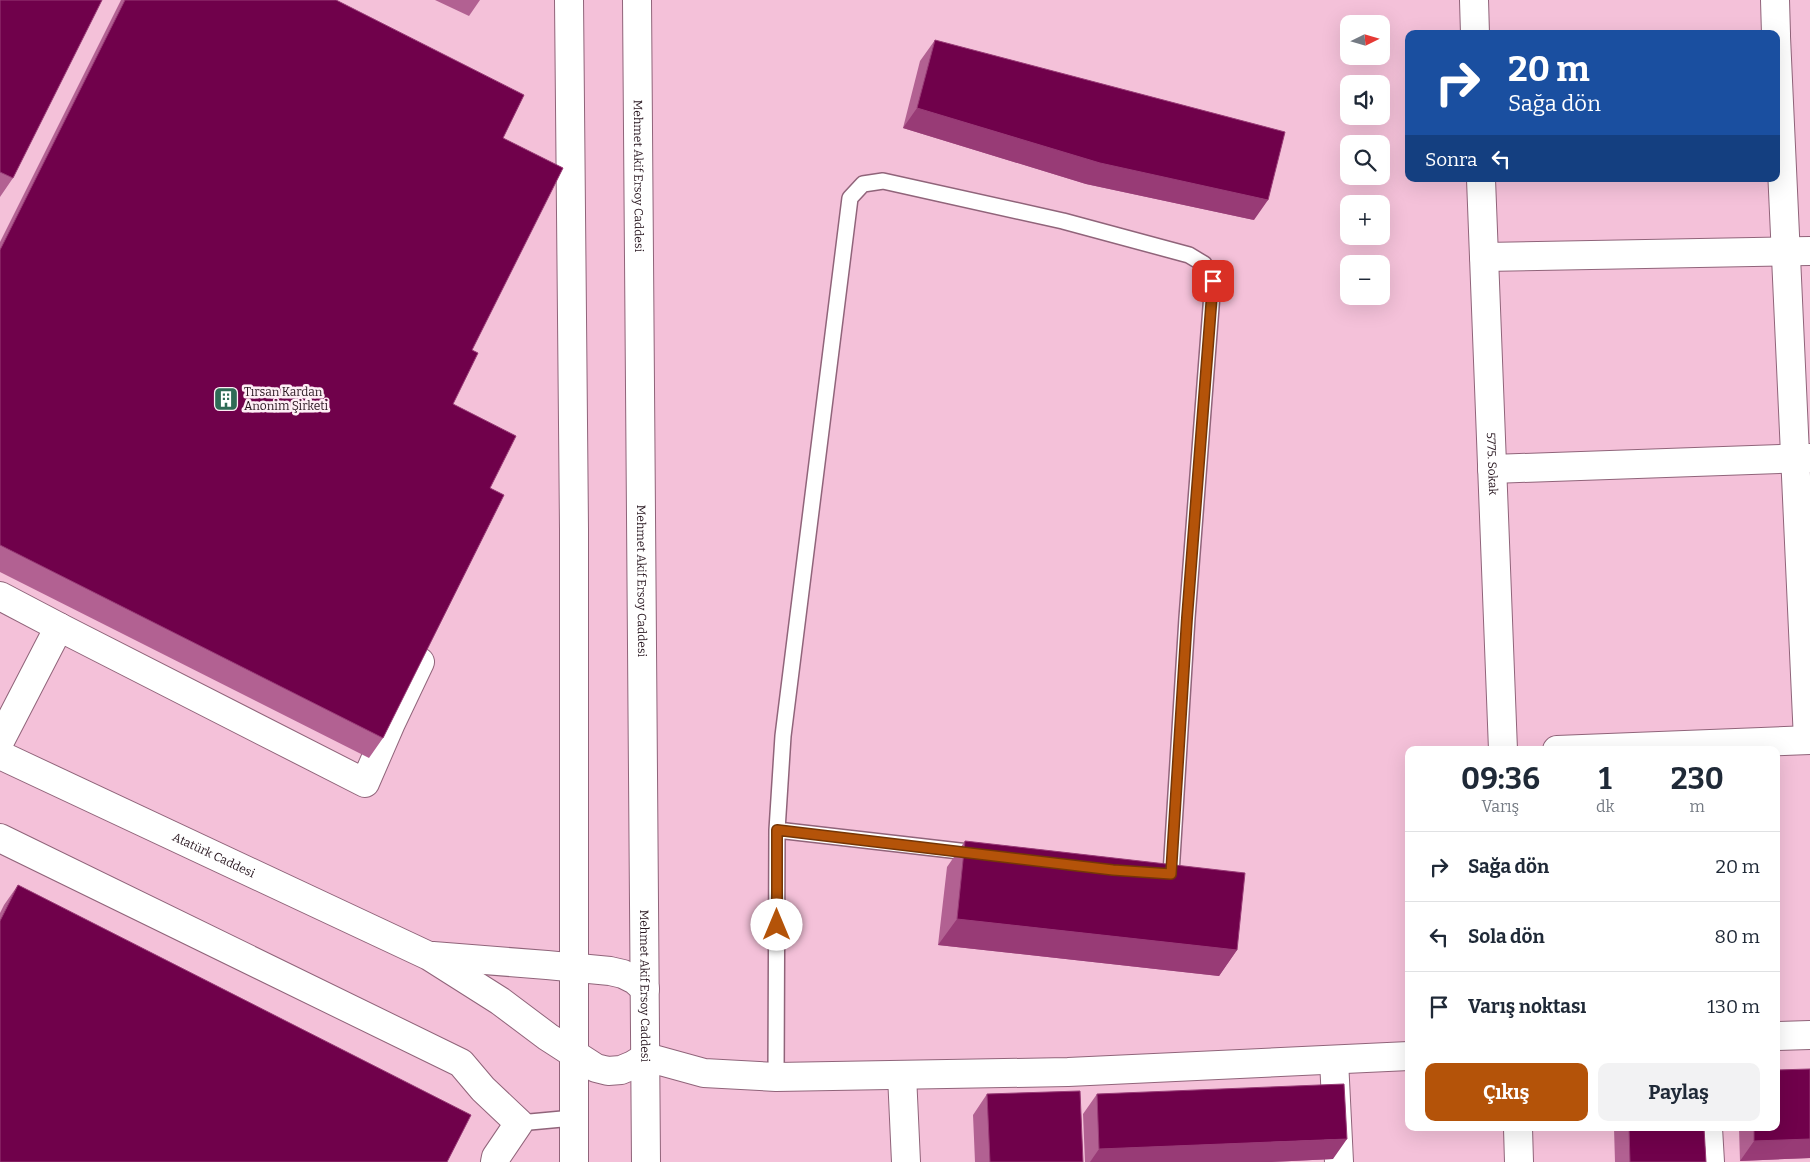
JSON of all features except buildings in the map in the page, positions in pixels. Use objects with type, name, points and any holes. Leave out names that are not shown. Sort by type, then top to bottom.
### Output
[{"type":"street","points":[[569,0],[574,530],[574,1162]]},
{"type":"street","name":"Mehmet Akif Ersoy Caddesi","points":[[637,0],[646,1162]]},
{"type":"street","points":[[1474,0],[1475,30]]},
{"type":"street","points":[[1775,0],[1776,30]]},
{"type":"street","points":[[1658,746],[1809,740],[1798,252],[1780,74]]},
{"type":"street","name":"5775. Sokak","points":[[1481,182],[1504,746]]},
{"type":"street","points":[[1484,257],[1798,252]]},
{"type":"street","points":[[1492,469],[1803,458]]},
{"type":"street","points":[[0,596],[365,782],[429,644]]},
{"type":"street","points":[[0,741],[59,627]]},
{"type":"street","name":"Atatürk Caddesi","points":[[0,755],[429,956]]},
{"type":"street","points":[[0,838],[461,1063],[483,1089],[519,1123],[496,1157],[496,1162]]},
{"type":"street","points":[[429,956],[623,974],[635,980],[645,990]]},
{"type":"street","points":[[429,956],[500,1001],[574,1054],[596,1068],[608,1072],[621,1070],[646,1057],[704,1073],[776,1076],[1068,1072],[1405,1056]]},
{"type":"street","points":[[1780,1036],[1810,1035]]},
{"type":"street","points":[[1334,1060],[1339,1162]]},
{"type":"street","points":[[1068,1072],[1070,1099]]},
{"type":"street","points":[[902,1075],[906,1162]]},
{"type":"street","points":[[1518,1131],[1519,1162]]},
{"type":"street","points":[[1708,1131],[1710,1162]]},
{"type":"lane","points":[[776,1076],[777,830],[783,736],[850,198],[863,184],[883,181],[1063,221],[1189,256],[1204,264],[1213,281],[1187,618],[1171,874],[1152,873]]},
{"type":"lane","points":[[777,830],[995,855]]},
{"type":"lane","points":[[519,1123],[573,1118]]},
{"type":"place","name":"Tırsan Kardan Anonim Şirketi","points":[[226,399]]},
{"type":"route","points":[[777,925],[777,830],[1113,870],[1171,874],[1187,618],[1213,281]]}]
